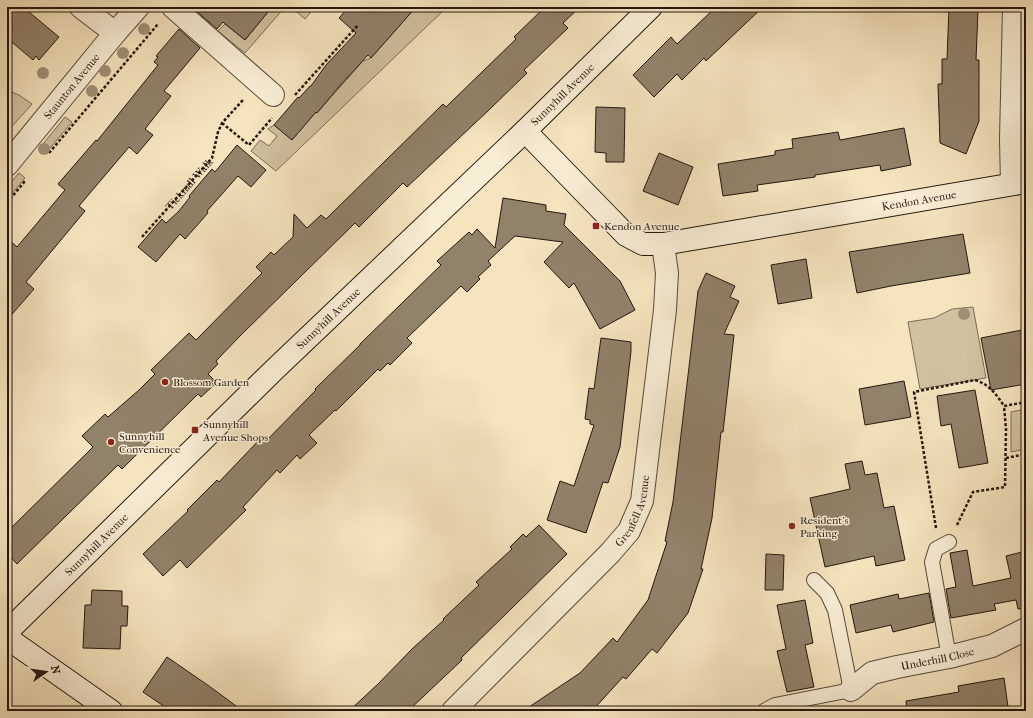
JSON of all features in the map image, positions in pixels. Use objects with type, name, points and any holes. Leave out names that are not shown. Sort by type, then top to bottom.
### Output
[{"type":"street","points":[[81,7],[114,33]]},
{"type":"street","name":"Staunton Avenue","points":[[7,165],[114,33],[138,7]]},
{"type":"street","name":"Sunnyhill Avenue","points":[[7,632],[274,370],[525,131],[651,7]]},
{"type":"street","points":[[1014,7],[1011,139],[1019,183]]},
{"type":"street","points":[[168,13],[266,88]]},
{"type":"street","name":"Kendon Avenue","points":[[525,131],[626,235],[643,244],[663,244],[1019,183]]},
{"type":"street","name":"Grenfell Avenue","points":[[453,711],[610,553],[629,531],[642,501],[665,310],[667,273],[663,244]]},
{"type":"street","name":"Underhill Close","points":[[850,690],[872,673],[949,657],[992,646],[1026,629]]},
{"type":"street","points":[[7,638],[111,711]]},
{"type":"lane","points":[[949,542],[936,549],[932,562],[949,657]]},
{"type":"lane","points":[[764,711],[775,706],[850,690],[835,610],[827,593],[814,580]]},
{"type":"path","points":[[47,155],[168,13]]},
{"type":"path","name":"Ticknall Walk","points":[[142,237],[212,158],[218,132],[222,123],[266,88]]},
{"type":"path","points":[[7,203],[27,179]]},
{"type":"path","points":[[936,549],[937,533],[914,392],[975,380],[982,382],[992,389],[1004,406],[1006,429],[1005,487],[973,492],[949,542]]},
{"type":"path","points":[[1004,406],[1026,402]]},
{"type":"path","points":[[1006,458],[1026,454]]},
{"type":"shaded area","points":[[272,7],[285,7],[245,53],[218,31],[225,24],[245,40]]},
{"type":"shaded area","points":[[291,7],[315,7],[305,19]]},
{"type":"shaded area","points":[[416,7],[447,7],[276,171],[251,151],[260,140],[269,146],[277,136],[268,129],[274,125],[292,140],[363,61],[371,58]]},
{"type":"shaded area","points":[[7,90],[19,95],[32,104],[7,132]]},
{"type":"shaded area","points":[[65,117],[72,122],[45,154],[39,149]]},
{"type":"shaded area","points":[[19,173],[25,178],[7,200],[7,187]]},
{"type":"shaded area","points":[[973,307],[986,378],[920,389],[908,322],[934,318],[952,309]]},
{"type":"shaded area","points":[[1026,409],[1026,449],[1011,452],[1011,412]]},
{"type":"building","points":[[7,7],[23,7],[59,37],[39,60],[36,56],[33,60],[7,38]]},
{"type":"building","points":[[196,7],[272,7],[245,40],[223,22],[217,29],[194,9]]},
{"type":"building","points":[[349,7],[416,7],[371,58],[368,55],[292,140],[274,125],[298,97],[299,98],[311,86],[326,65],[356,33],[339,18]]},
{"type":"building","points":[[545,7],[580,7],[563,23],[568,28],[524,70],[527,73],[490,109],[407,187],[403,183],[359,227],[355,223],[239,337],[216,361],[218,364],[208,374],[214,380],[211,382],[214,385],[201,397],[198,394],[122,469],[118,465],[17,564],[7,553],[7,532],[93,447],[82,436],[105,414],[108,417],[139,390],[155,374],[151,370],[189,333],[196,340],[262,273],[256,267],[271,252],[274,255],[293,237],[294,214],[307,228],[321,215],[326,219],[443,104],[446,107],[516,39],[514,37]]},
{"type":"building","points":[[716,7],[763,7],[706,61],[704,58],[682,80],[677,74],[654,97],[633,75],[671,37],[677,44]]},
{"type":"building","points":[[949,8],[978,10],[976,60],[979,60],[979,121],[966,154],[940,143],[938,84],[942,84],[942,59],[947,59]]},
{"type":"building","points":[[179,29],[200,48],[164,91],[171,96],[145,129],[153,135],[137,154],[129,147],[79,206],[85,211],[26,282],[34,289],[7,320],[7,238],[17,247],[65,190],[58,184],[96,140],[97,141],[158,65],[154,62],[158,57],[156,56]]},
{"type":"building","points":[[596,107],[625,108],[624,162],[606,162],[606,153],[595,152]]},
{"type":"building","points":[[904,128],[911,165],[881,171],[880,165],[815,175],[815,177],[757,185],[758,191],[723,196],[718,164],[775,155],[775,151],[793,148],[792,139],[838,132],[840,140]]},
{"type":"building","points":[[237,145],[266,170],[251,187],[238,176],[185,239],[180,234],[156,262],[138,247],[162,219],[166,223],[179,211],[190,197],[189,196],[212,169],[215,172]]},
{"type":"building","points":[[659,153],[693,167],[678,205],[643,191]]},
{"type":"building","points":[[503,198],[546,205],[546,211],[566,214],[564,225],[620,281],[635,310],[600,329],[574,283],[569,288],[544,262],[563,242],[515,236],[488,261],[491,265],[478,277],[480,279],[467,292],[461,286],[407,338],[412,343],[390,365],[388,363],[380,371],[378,369],[336,411],[335,410],[309,435],[317,443],[300,459],[297,455],[280,473],[277,470],[243,507],[246,510],[187,568],[180,560],[163,576],[143,554],[188,511],[187,510],[217,480],[219,482],[261,438],[265,442],[316,390],[315,389],[441,265],[437,261],[469,232],[472,235],[477,229],[495,248]]},
{"type":"building","points":[[963,234],[970,273],[857,293],[849,252]]},
{"type":"building","points":[[806,259],[812,298],[778,304],[771,265]]},
{"type":"building","points":[[706,273],[735,286],[730,297],[739,301],[724,334],[734,335],[723,432],[721,432],[712,518],[701,569],[703,569],[688,613],[657,653],[652,649],[626,679],[623,677],[592,711],[523,711],[580,673],[613,638],[617,642],[648,600],[667,542],[665,541],[673,502],[698,291]]},
{"type":"building","points":[[1022,330],[1026,356],[1026,384],[991,390],[981,338]]},
{"type":"building","points":[[601,338],[631,342],[631,351],[620,447],[608,483],[603,482],[586,533],[547,520],[560,481],[574,486],[594,425],[590,424],[590,420],[585,419],[589,388],[594,389]]},
{"type":"building","points":[[904,381],[911,417],[865,425],[859,389]]},
{"type":"building","points":[[975,390],[988,463],[959,468],[951,424],[941,426],[937,396]]},
{"type":"building","points":[[862,461],[865,475],[877,473],[884,508],[894,506],[905,560],[876,566],[874,556],[825,567],[810,498],[850,489],[845,464]]},
{"type":"building","points":[[539,525],[567,554],[461,658],[462,660],[408,711],[349,711],[479,585],[476,582],[512,549],[510,547],[523,534],[526,537]]},
{"type":"building","points":[[967,550],[973,586],[1011,578],[1006,556],[1026,551],[1026,608],[1018,609],[1016,600],[994,604],[996,610],[951,618],[946,589],[956,587],[950,553]]},
{"type":"building","points":[[766,554],[784,555],[783,590],[765,590]]},
{"type":"building","points":[[92,590],[122,591],[122,606],[128,606],[127,626],[121,626],[120,649],[83,648],[85,605],[91,605]]},
{"type":"building","points":[[929,593],[934,622],[893,632],[891,625],[856,633],[850,605],[898,594],[899,599]]},
{"type":"building","points":[[805,600],[813,643],[805,645],[814,687],[787,692],[777,651],[786,649],[777,605]]},
{"type":"building","points":[[167,657],[243,711],[171,711],[143,692]]},
{"type":"building","points":[[1004,678],[1008,707],[985,711],[907,711],[906,701],[959,692],[958,686]]},
{"type":"place","name":"Kendon Avenue","points":[[596,226]]},
{"type":"place","name":"Blossom Garden","points":[[165,382]]},
{"type":"place","name":"Sunnyhill Avenue Shops","points":[[195,430]]},
{"type":"place","name":"Sunnyhill Convenience","points":[[111,442]]},
{"type":"place","name":"Resident's Parking","points":[[792,526]]}]
